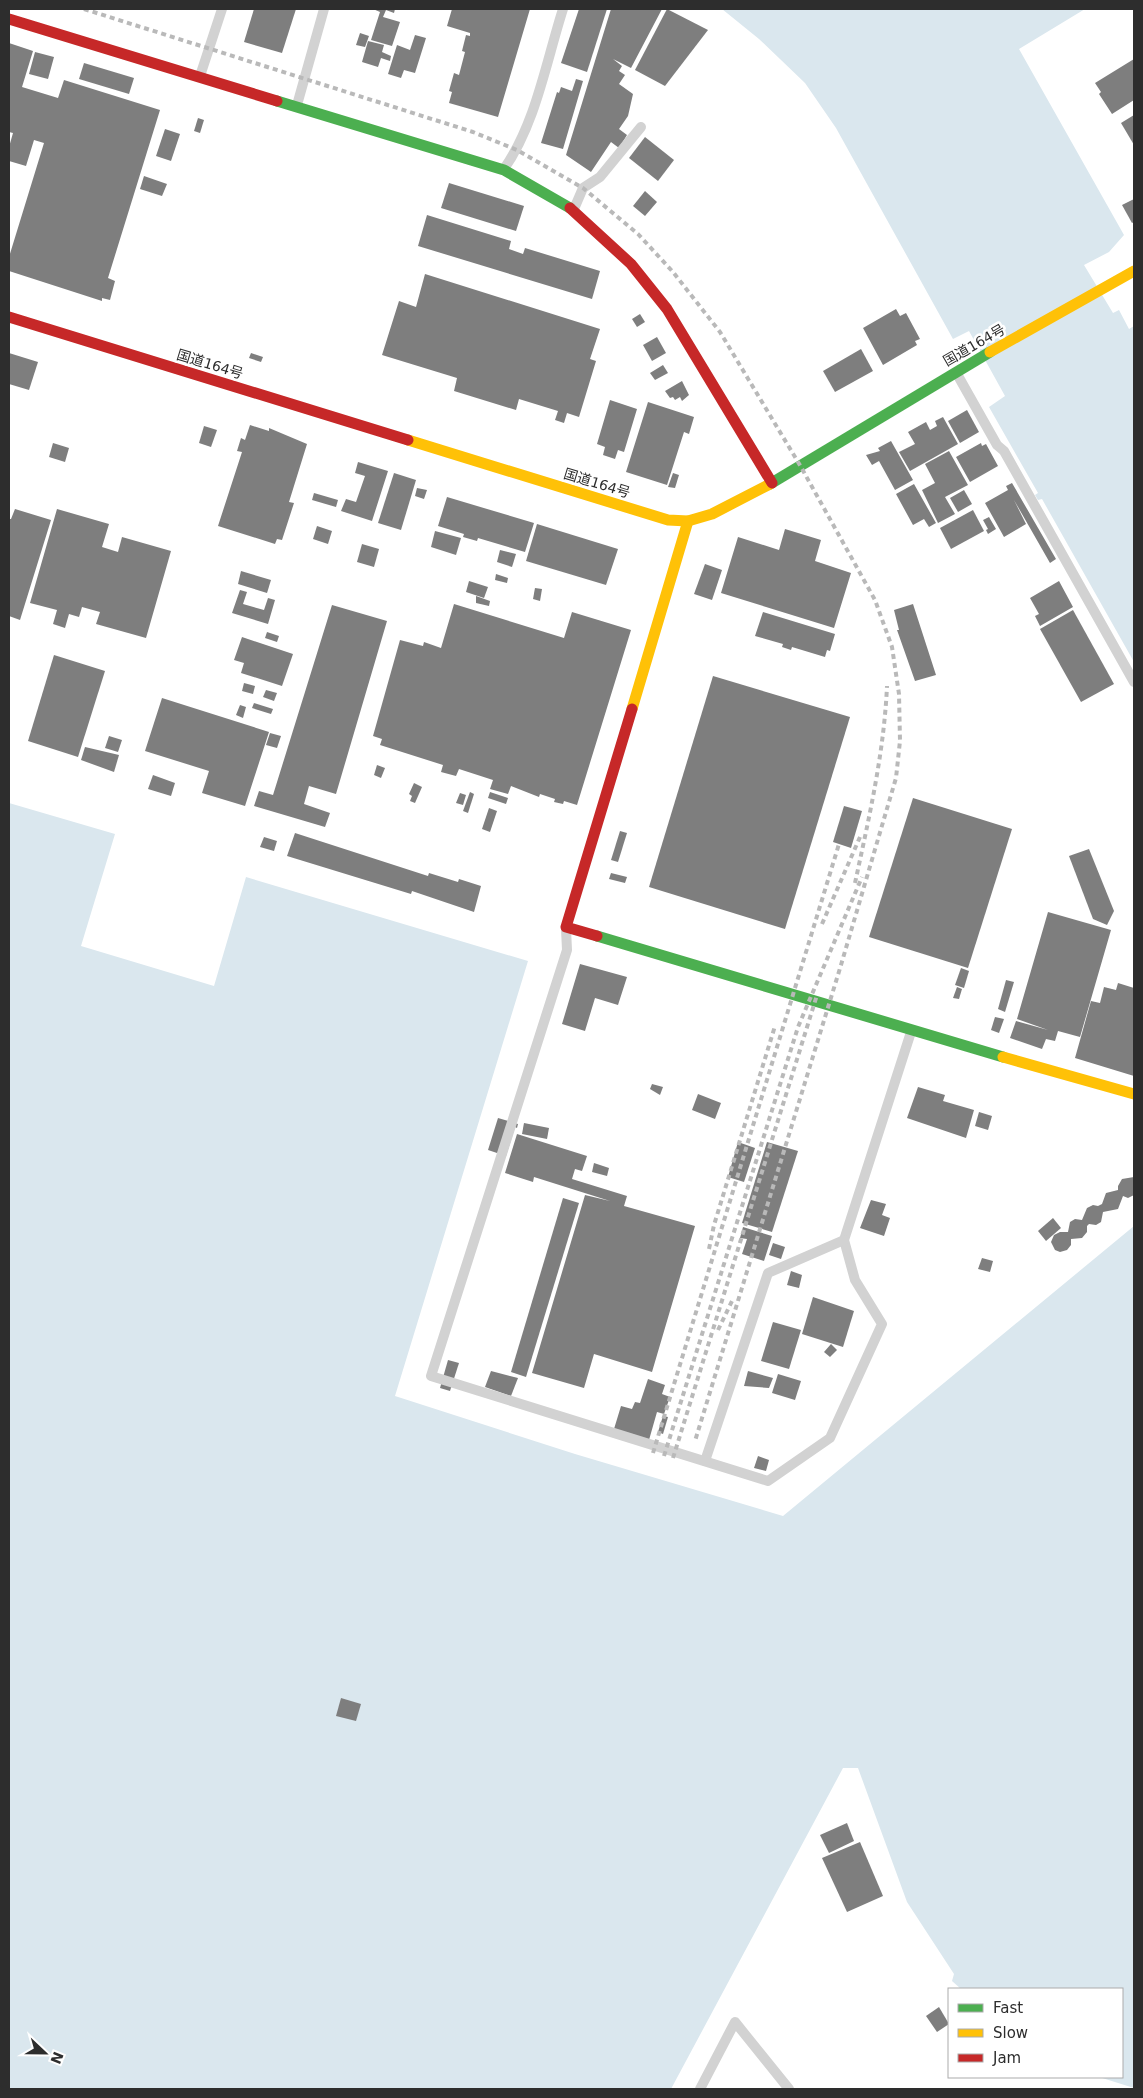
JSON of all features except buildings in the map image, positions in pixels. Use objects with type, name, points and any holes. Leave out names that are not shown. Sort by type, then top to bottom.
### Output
[{"type":"main road","points":[[9,19],[504,170],[574,210],[631,264],[667,309],[772,483]]},
{"type":"main road","name":"国道164号","points":[[9,318],[658,517],[688,521],[712,514],[772,483],[985,355],[1100,292],[1134,271]]},
{"type":"main road","points":[[688,521],[566,927],[911,1031],[1134,1094]]},
{"type":"lane","points":[[200,77],[222,9]]},
{"type":"lane","points":[[296,106],[324,9]]},
{"type":"lane","points":[[504,170],[517,150],[526,130],[563,9]]},
{"type":"lane","points":[[574,210],[583,188],[600,177],[641,127]]},
{"type":"lane","points":[[956,373],[997,445],[1004,451],[1134,682]]},
{"type":"lane","points":[[566,927],[566,950],[431,1376],[768,1481],[830,1438],[882,1324],[855,1280],[844,1240],[911,1031]]},
{"type":"lane","points":[[705,1461],[768,1273],[844,1240]]},
{"type":"lane","points":[[700,2089],[735,2022],[789,2089]]},
{"type":"shaded area","points":[[722,9],[1085,9],[1019,49],[1124,235],[1109,252],[1084,265],[1113,313],[1119,310],[1129,329],[1134,326],[1134,662],[1042,499],[1038,500],[1035,495],[1038,493],[989,407],[1005,396],[969,331],[953,339],[836,128],[805,83],[759,39]]},
{"type":"shaded area","points":[[9,803],[115,834],[81,946],[214,986],[246,877],[528,961],[395,1396],[575,1454],[783,1516],[1134,1226],[1134,2088],[1102,2078],[1123,2078],[1123,1988],[960,1988],[952,1981],[954,1974],[907,1902],[858,1768],[843,1768],[671,2089],[9,2089]]},
{"type":"railway","points":[[84,9],[473,132],[517,150],[583,188],[638,234],[673,272],[720,332],[801,467],[875,600],[892,647],[899,694],[900,741],[896,778],[841,965],[695,1441]]},
{"type":"railway","points":[[855,883],[879,761],[887,686]]},
{"type":"railway","points":[[822,924],[860,837]]},
{"type":"railway","points":[[653,1453],[839,844]]},
{"type":"railway","points":[[664,1456],[798,1027],[862,877]]},
{"type":"railway","points":[[673,1458],[817,995]]},
{"type":"railway","points":[[709,1249],[714,1225],[775,1026]]},
{"type":"railway","points":[[718,1330],[733,1299]]},
{"type":"traffic: fast","points":[[277,101],[504,170],[570,208]]},
{"type":"traffic: fast","points":[[770,484],[990,352]]},
{"type":"traffic: fast","points":[[597,936],[1003,1057]]},
{"type":"traffic: slow","points":[[990,352],[1134,271]]},
{"type":"traffic: slow","points":[[408,440],[668,520],[688,521],[712,514],[770,484]]},
{"type":"traffic: slow","points":[[632,709],[688,521]]},
{"type":"traffic: slow","points":[[1003,1057],[1134,1094]]},
{"type":"traffic: jam","points":[[9,19],[277,101]]},
{"type":"traffic: jam","points":[[570,208],[631,264],[667,309],[772,483]]},
{"type":"traffic: jam","points":[[9,317],[408,440]]},
{"type":"traffic: jam","points":[[597,936],[566,927],[632,709]]}]
